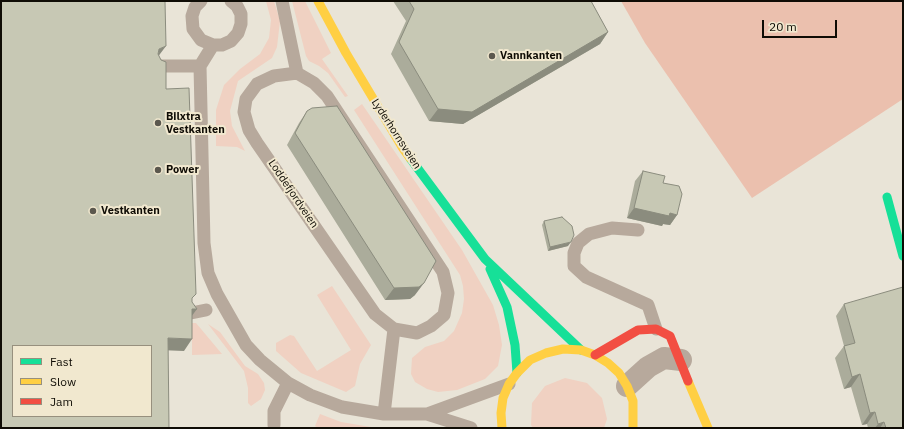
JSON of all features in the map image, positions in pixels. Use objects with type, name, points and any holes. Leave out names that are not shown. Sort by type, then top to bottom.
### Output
[{"type":"main road","name":"Lyderhornsveien","points":[[318,1],[346,53],[402,147],[485,259],[581,350]]},
{"type":"main road","points":[[887,197],[903,256]]},
{"type":"main road","name":"Lyderhornsveien","points":[[485,259],[507,307],[515,345],[517,372]]},
{"type":"main road","points":[[596,355],[638,330],[656,329],[670,336],[708,428]]},
{"type":"main road","points":[[502,428],[501,412],[503,398],[509,384],[517,372],[530,360],[546,352],[564,349],[581,350],[596,355],[608,362],[619,373],[627,386],[633,401],[633,428]]},
{"type":"main road","points":[[634,417],[640,428]]},
{"type":"street","points":[[627,386],[648,367],[664,358],[681,360]]},
{"type":"lane","points":[[201,1],[195,7],[192,16],[193,29],[201,40],[213,45],[222,45],[231,40],[238,33],[241,24],[241,14],[237,6],[231,1]]},
{"type":"lane","points":[[282,1],[297,73],[314,83],[327,96],[443,272],[448,292],[444,315],[431,326],[417,332],[394,329],[384,414]]},
{"type":"lane","points":[[213,45],[200,66],[204,243],[208,272],[217,294],[246,345],[260,360],[288,382],[310,395],[342,407],[384,414],[427,414],[471,428]]},
{"type":"lane","points":[[157,66],[200,66]]},
{"type":"lane","name":"Loddefjordveien","points":[[297,73],[274,76],[258,84],[246,99],[244,112],[249,130],[375,314],[394,329]]},
{"type":"lane","points":[[638,230],[612,228],[589,234],[578,243],[574,253],[574,266],[586,277],[648,306],[656,329]]},
{"type":"lane","points":[[191,313],[206,310]]},
{"type":"lane","points":[[275,427],[274,411],[288,382]]},
{"type":"lane","points":[[427,414],[509,384]]},
{"type":"shaded area","points":[[266,1],[274,1],[280,21],[277,47],[272,58],[238,81],[230,111],[232,126],[245,151],[237,147],[216,146],[216,110],[224,85],[240,69],[260,54],[269,38],[271,20]]},
{"type":"shaded area","points":[[292,1],[305,1],[331,53],[322,59],[348,96],[345,97],[328,73],[309,61],[306,56]]},
{"type":"shaded area","points":[[621,1],[903,1],[903,99],[752,198],[645,43]]},
{"type":"shaded area","points":[[362,104],[462,250],[493,305],[499,325],[502,345],[498,366],[485,379],[457,390],[438,392],[427,389],[415,382],[411,374],[412,358],[425,347],[444,341],[454,331],[462,313],[464,299],[460,275],[354,110]]},
{"type":"shaded area","points":[[332,286],[371,345],[360,364],[355,386],[346,392],[301,373],[276,351],[276,343],[290,335],[294,336],[317,371],[351,350],[317,295]]},
{"type":"shaded area","points":[[192,323],[196,323],[222,354],[192,355]]},
{"type":"shaded area","points":[[208,324],[220,332],[245,366],[258,374],[264,383],[265,390],[261,399],[251,406],[248,403],[248,388],[244,371]]},
{"type":"shaded area","points":[[565,378],[587,383],[602,398],[607,419],[604,428],[533,428],[531,425],[532,403],[545,386]]},
{"type":"shaded area","points":[[320,414],[341,422],[377,428],[318,428],[315,426]]},
{"type":"building","name":"Vestkanten","points":[[1,1],[165,1],[166,46],[159,49],[158,54],[161,60],[166,62],[166,89],[189,88],[196,294],[192,298],[192,302],[197,309],[192,309],[192,339],[168,338],[169,428],[1,428]]},
{"type":"building","points":[[409,1],[591,1],[608,32],[472,112],[438,109],[399,42],[414,9]]},
{"type":"building","points":[[337,106],[436,261],[424,283],[419,287],[394,288],[295,133],[307,111],[312,108]]},
{"type":"building","points":[[643,171],[665,176],[663,183],[679,186],[682,194],[677,215],[670,213],[669,216],[634,208]]},
{"type":"building","points":[[562,217],[572,226],[574,235],[571,242],[550,247],[544,221]]},
{"type":"building","points":[[903,287],[903,428],[886,428],[884,422],[878,424],[875,412],[870,413],[860,374],[852,377],[844,346],[855,343],[844,304]]},
{"type":"traffic: fast","points":[[410,158],[485,259],[581,350]]},
{"type":"traffic: fast","points":[[887,197],[903,256]]},
{"type":"traffic: fast","points":[[490,269],[507,307],[515,345],[517,373]]},
{"type":"traffic: slow","points":[[318,1],[346,53],[410,158]]},
{"type":"traffic: slow","points":[[502,428],[501,413],[503,398],[509,384],[517,373],[530,360],[546,353],[563,349],[581,350],[595,355],[608,363],[619,373],[627,386],[633,401],[633,428]]},
{"type":"traffic: slow","points":[[688,381],[708,428]]},
{"type":"traffic: jam","points":[[595,355],[638,330],[656,329],[670,336],[688,381]]},
{"type":"place","name":"Vannkanten","points":[[492,56]]},
{"type":"place","name":"Bilxtra Vestkanten","points":[[158,123]]},
{"type":"place","name":"Power","points":[[158,170]]},
{"type":"place","name":"Vestkanten","points":[[93,211]]}]
